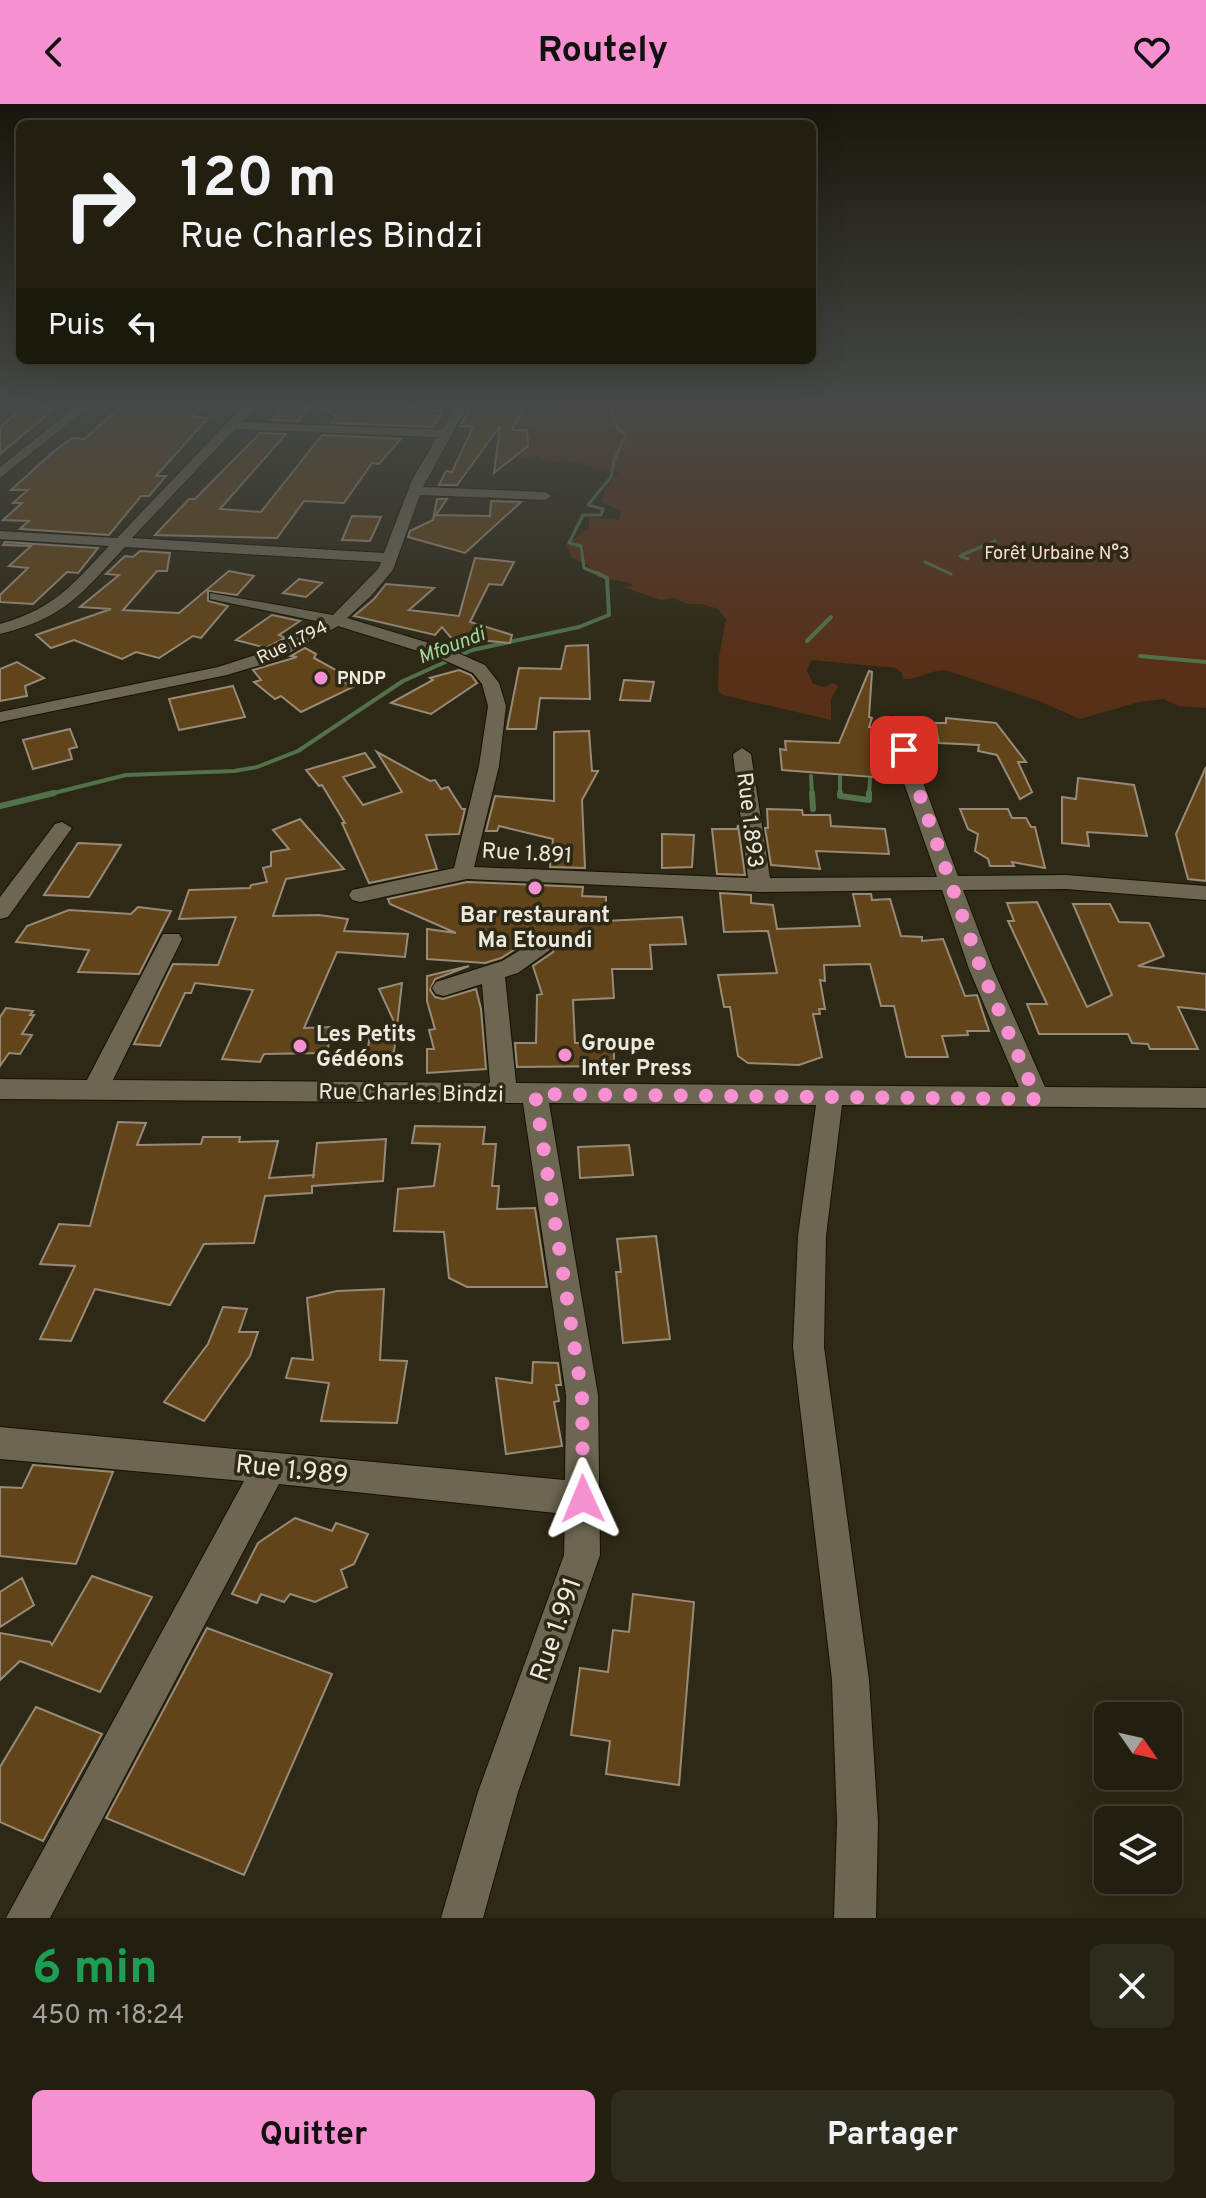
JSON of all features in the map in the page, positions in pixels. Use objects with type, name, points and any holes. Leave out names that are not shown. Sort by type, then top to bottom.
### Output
[{"type":"street","points":[[0,629],[50,612],[69,597],[172,490]]},
{"type":"street","points":[[415,491],[545,496]]},
{"type":"street","name":"Rue 1.794","points":[[0,717],[221,671],[271,656],[336,620],[378,580],[415,491]]},
{"type":"street","points":[[0,535],[389,558]]},
{"type":"street","name":"Rue 1.891","points":[[216,596],[336,620],[443,653],[470,663],[490,683],[497,706],[489,766],[463,864],[465,871],[473,874],[760,885],[1066,882],[1206,893]]},
{"type":"street","points":[[891,721],[949,885],[1037,1099]]},
{"type":"street","name":"Rue 1.893","points":[[742,754],[760,885]]},
{"type":"street","points":[[0,912],[62,828]]},
{"type":"street","points":[[360,895],[456,876],[465,871]]},
{"type":"street","points":[[95,1090],[171,939]]},
{"type":"street","points":[[444,988],[493,975],[542,945]]},
{"type":"street","name":"Rue 1.991","points":[[462,1918],[498,1792],[582,1555],[582,1395],[519,1094],[504,1073],[493,975]]},
{"type":"street","name":"Rue Charles Bindzi","points":[[0,1089],[1206,1098]]},
{"type":"street","points":[[830,1096],[809,1241],[808,1322],[813,1389],[853,1681],[860,1838],[855,1918]]},
{"type":"street","name":"Rue 1.989","points":[[0,1443],[583,1499]]},
{"type":"street","points":[[27,1918],[270,1467]]},
{"type":"green space","name":"Forêt Urbaine N°3","points":[[606,490],[1206,490],[1206,708],[1179,706],[1163,699],[1139,702],[1080,719],[1039,701],[945,670],[903,679],[896,668],[811,660],[807,671],[813,684],[825,687],[833,683],[838,686],[831,699],[831,720],[723,695],[718,691],[719,657],[726,619],[718,609],[673,598],[661,600],[623,587],[632,586],[598,577],[588,565],[572,558],[566,544],[589,528],[589,517],[619,520],[621,511],[602,502]]},
{"type":"building","points":[[11,490],[154,490],[149,496],[141,496],[109,535],[20,529],[29,521],[3,520],[22,503],[13,503],[28,490]]},
{"type":"building","points":[[204,490],[237,490],[220,509],[261,512],[279,490],[353,490],[344,503],[304,501],[277,538],[155,535],[189,499],[195,499]]},
{"type":"building","points":[[437,499],[447,499],[436,515],[490,516],[491,501],[521,502],[465,553],[408,537],[410,531],[433,520]]},
{"type":"building","points":[[352,516],[381,517],[370,541],[342,540]]},
{"type":"building","points":[[5,542],[98,548],[78,573],[67,572],[33,604],[0,602],[0,595],[28,568],[9,566],[31,546],[3,545]]},
{"type":"building","points":[[140,551],[170,553],[167,571],[157,571],[123,610],[179,613],[229,571],[254,576],[237,595],[208,591],[208,601],[228,606],[201,638],[193,636],[159,658],[136,652],[122,659],[74,640],[51,648],[36,635],[111,609],[80,607],[119,575],[106,574],[125,556],[133,557]]},
{"type":"building","points":[[475,558],[514,562],[502,585],[489,584],[470,622],[512,635],[510,643],[466,639],[464,634],[460,642],[452,639],[442,627],[435,635],[354,616],[386,584],[434,588],[409,610],[459,616]]},
{"type":"building","points":[[299,579],[322,583],[306,597],[283,593]]},
{"type":"building","points":[[272,615],[300,621],[279,635],[285,638],[266,648],[236,640]]},
{"type":"building","points":[[588,645],[590,699],[540,698],[536,729],[507,729],[519,668],[561,669],[566,646]]},
{"type":"building","points":[[305,648],[316,654],[314,658],[345,675],[338,679],[353,687],[301,712],[281,696],[275,699],[254,682],[261,680],[253,670],[297,657],[291,656]]},
{"type":"building","points":[[17,662],[44,678],[25,686],[27,696],[0,701],[0,669]]},
{"type":"building","points":[[459,670],[471,675],[477,683],[431,714],[391,703],[433,680],[430,678]]},
{"type":"building","points":[[869,671],[872,672],[869,717],[872,718],[869,727],[881,727],[899,779],[782,770],[780,749],[786,750],[785,741],[839,743]]},
{"type":"building","points":[[624,680],[654,682],[650,701],[620,700]]},
{"type":"building","points":[[233,686],[245,717],[179,730],[169,699]]},
{"type":"building","points":[[946,718],[996,723],[1026,762],[1018,762],[1032,792],[1020,799],[997,755],[978,751],[979,745],[939,743],[935,723],[946,723]]},
{"type":"building","points":[[70,729],[77,747],[69,749],[72,759],[33,769],[23,740]]},
{"type":"building","points":[[589,731],[592,771],[598,771],[582,800],[585,868],[550,867],[553,839],[499,826],[497,831],[486,831],[495,796],[554,801],[554,732]]},
{"type":"building","points":[[377,752],[430,781],[435,780],[441,789],[448,787],[465,809],[459,834],[426,835],[437,869],[369,883],[342,823],[345,823],[322,785],[319,786],[306,770],[365,753],[375,767],[343,777],[363,805],[402,792]]},
{"type":"building","points":[[1206,767],[1206,881],[1188,879],[1176,834]]},
{"type":"building","points":[[1078,778],[1134,785],[1147,836],[1087,832],[1089,846],[1062,843],[1062,797],[1076,799]]},
{"type":"building","points":[[767,809],[802,810],[803,815],[830,815],[831,826],[885,829],[889,854],[816,851],[820,869],[771,865],[765,828],[768,828]]},
{"type":"building","points":[[960,809],[1008,809],[1012,818],[1026,818],[1031,827],[1035,827],[1045,868],[1012,862],[1014,866],[990,866],[988,859],[975,851],[978,834],[968,829]]},
{"type":"building","points":[[300,819],[344,869],[286,879],[273,916],[319,915],[348,919],[344,931],[408,934],[405,957],[337,952],[304,1028],[332,1027],[327,1053],[264,1054],[260,1062],[222,1059],[253,990],[195,983],[191,993],[185,993],[160,1046],[134,1044],[173,964],[218,965],[236,917],[179,919],[189,890],[250,888],[251,885],[267,882],[263,868],[271,866],[271,852],[289,849],[273,830]]},
{"type":"building","points":[[738,825],[745,875],[717,874],[712,829],[737,829]]},
{"type":"building","points":[[662,834],[694,835],[692,867],[662,868]]},
{"type":"building","points":[[78,843],[121,845],[89,897],[44,895]]},
{"type":"building","points":[[467,882],[583,887],[582,896],[606,897],[606,921],[682,917],[686,944],[650,945],[652,969],[612,969],[614,998],[573,1000],[575,1043],[614,1043],[614,1066],[517,1067],[515,1043],[536,1043],[537,995],[542,994],[533,966],[553,952],[556,943],[551,937],[540,934],[501,958],[485,963],[427,959],[427,929],[456,933],[390,904],[388,899]]},
{"type":"building","points":[[720,893],[751,895],[751,903],[773,905],[777,929],[860,926],[853,894],[871,894],[872,900],[890,899],[901,936],[922,937],[922,941],[943,939],[965,996],[977,995],[989,1031],[942,1036],[948,1057],[906,1057],[894,1006],[881,1006],[870,964],[824,965],[825,981],[820,980],[825,1009],[819,1009],[820,1014],[813,1014],[822,1057],[799,1065],[748,1063],[738,1056],[730,1007],[724,1007],[718,975],[777,973],[768,931],[724,932]]},
{"type":"building","points":[[1037,902],[1087,1007],[1112,995],[1073,904],[1110,904],[1119,922],[1149,923],[1164,956],[1138,966],[1206,974],[1206,1010],[1178,1007],[1198,1049],[1150,1049],[1148,1044],[1132,1043],[1128,1034],[1039,1034],[1027,1004],[1047,1004],[1008,921],[1014,921],[1007,903]]},
{"type":"building","points":[[138,907],[171,911],[139,974],[78,972],[89,950],[16,942],[27,926],[69,910],[131,914]]},
{"type":"building","points":[[469,966],[435,979],[430,990],[435,997],[443,999],[476,989],[481,1009],[486,1069],[427,1073],[427,1049],[434,1049],[429,1030],[435,1029],[427,1001],[427,976]]},
{"type":"building","points":[[402,983],[394,1052],[367,1054],[371,1028],[396,1026],[379,989]]},
{"type":"building","points":[[6,1008],[33,1011],[30,1015],[34,1015],[22,1034],[32,1035],[20,1054],[9,1053],[0,1066],[0,1017]]},
{"type":"building","points":[[118,1122],[146,1123],[137,1145],[201,1144],[203,1137],[240,1137],[239,1142],[278,1141],[269,1178],[313,1175],[317,1143],[386,1139],[383,1181],[312,1186],[312,1193],[265,1196],[254,1243],[204,1244],[170,1305],[95,1289],[71,1341],[40,1339],[75,1266],[40,1264],[59,1224],[90,1226]]},
{"type":"building","points":[[415,1126],[485,1127],[483,1144],[496,1144],[492,1186],[499,1186],[497,1209],[535,1208],[547,1287],[467,1287],[449,1278],[444,1232],[394,1231],[398,1189],[434,1186],[440,1144],[412,1143]]},
{"type":"building","points":[[629,1145],[633,1175],[580,1178],[578,1147]]},
{"type":"building","points":[[656,1236],[670,1339],[623,1343],[616,1272],[621,1272],[617,1239]]},
{"type":"building","points":[[384,1289],[380,1360],[407,1361],[397,1423],[321,1421],[329,1383],[286,1378],[292,1358],[313,1360],[307,1298],[337,1291]]},
{"type":"building","points":[[223,1307],[247,1309],[239,1332],[258,1332],[250,1356],[204,1421],[164,1402],[208,1344]]},
{"type":"building","points":[[533,1362],[558,1363],[561,1385],[556,1385],[559,1401],[554,1402],[562,1446],[506,1454],[496,1378],[532,1383]]},
{"type":"building","points":[[33,1465],[113,1472],[76,1564],[0,1556],[0,1487],[22,1488]]},
{"type":"building","points":[[295,1518],[332,1531],[336,1523],[368,1534],[354,1564],[341,1570],[347,1587],[315,1602],[290,1594],[284,1602],[261,1594],[257,1603],[232,1594],[258,1543]]},
{"type":"building","points":[[92,1576],[152,1597],[100,1692],[20,1661],[0,1680],[0,1633],[50,1642],[52,1645]]},
{"type":"building","points":[[22,1578],[34,1605],[0,1627],[0,1592]]},
{"type":"building","points":[[633,1594],[694,1602],[679,1785],[606,1774],[610,1741],[571,1735],[580,1668],[608,1672],[613,1630],[629,1632]]},
{"type":"building","points":[[207,1628],[332,1674],[244,1875],[106,1818]]},
{"type":"building","points":[[36,1707],[102,1734],[43,1841],[0,1822],[0,1767]]},
{"type":"waterway","name":"Mfoundi","points":[[601,490],[588,505],[603,509],[601,515],[583,515],[569,543],[581,546],[584,568],[601,575]]},
{"type":"waterway","points":[[968,559],[960,556],[995,541]]},
{"type":"waterway","points":[[925,562],[951,574]]},
{"type":"waterway","name":"Mfoundi","points":[[597,573],[601,575]]},
{"type":"waterway","name":"Mfoundi","points":[[54,793],[126,775],[234,771],[257,767],[298,751],[403,681],[472,650],[579,627],[609,615],[607,578],[601,575]]},
{"type":"waterway","points":[[807,641],[831,617]]},
{"type":"waterway","points":[[1140,656],[1206,662]]},
{"type":"waterway","points":[[811,776],[812,795]]},
{"type":"waterway","points":[[840,777],[840,796],[869,800],[869,795]]},
{"type":"waterway","points":[[869,795],[870,779]]},
{"type":"waterway","name":"Mfoundi","points":[[0,806],[54,793]]},
{"type":"waterway","name":"Mfoundi","points":[[46,795],[54,793]]},
{"type":"waterway","points":[[812,793],[813,809]]},
{"type":"place","name":"PNDP","points":[[321,678]]},
{"type":"place","name":"Bar restaurant Ma Etoundi","points":[[535,888]]},
{"type":"place","name":"Les Petits Gédéons","points":[[300,1046]]},
{"type":"place","name":"Groupe Inter Press","points":[[565,1055]]},
{"type":"route","points":[[583,1499],[582,1395],[535,1094],[1037,1099],[981,969],[904,750]]}]
